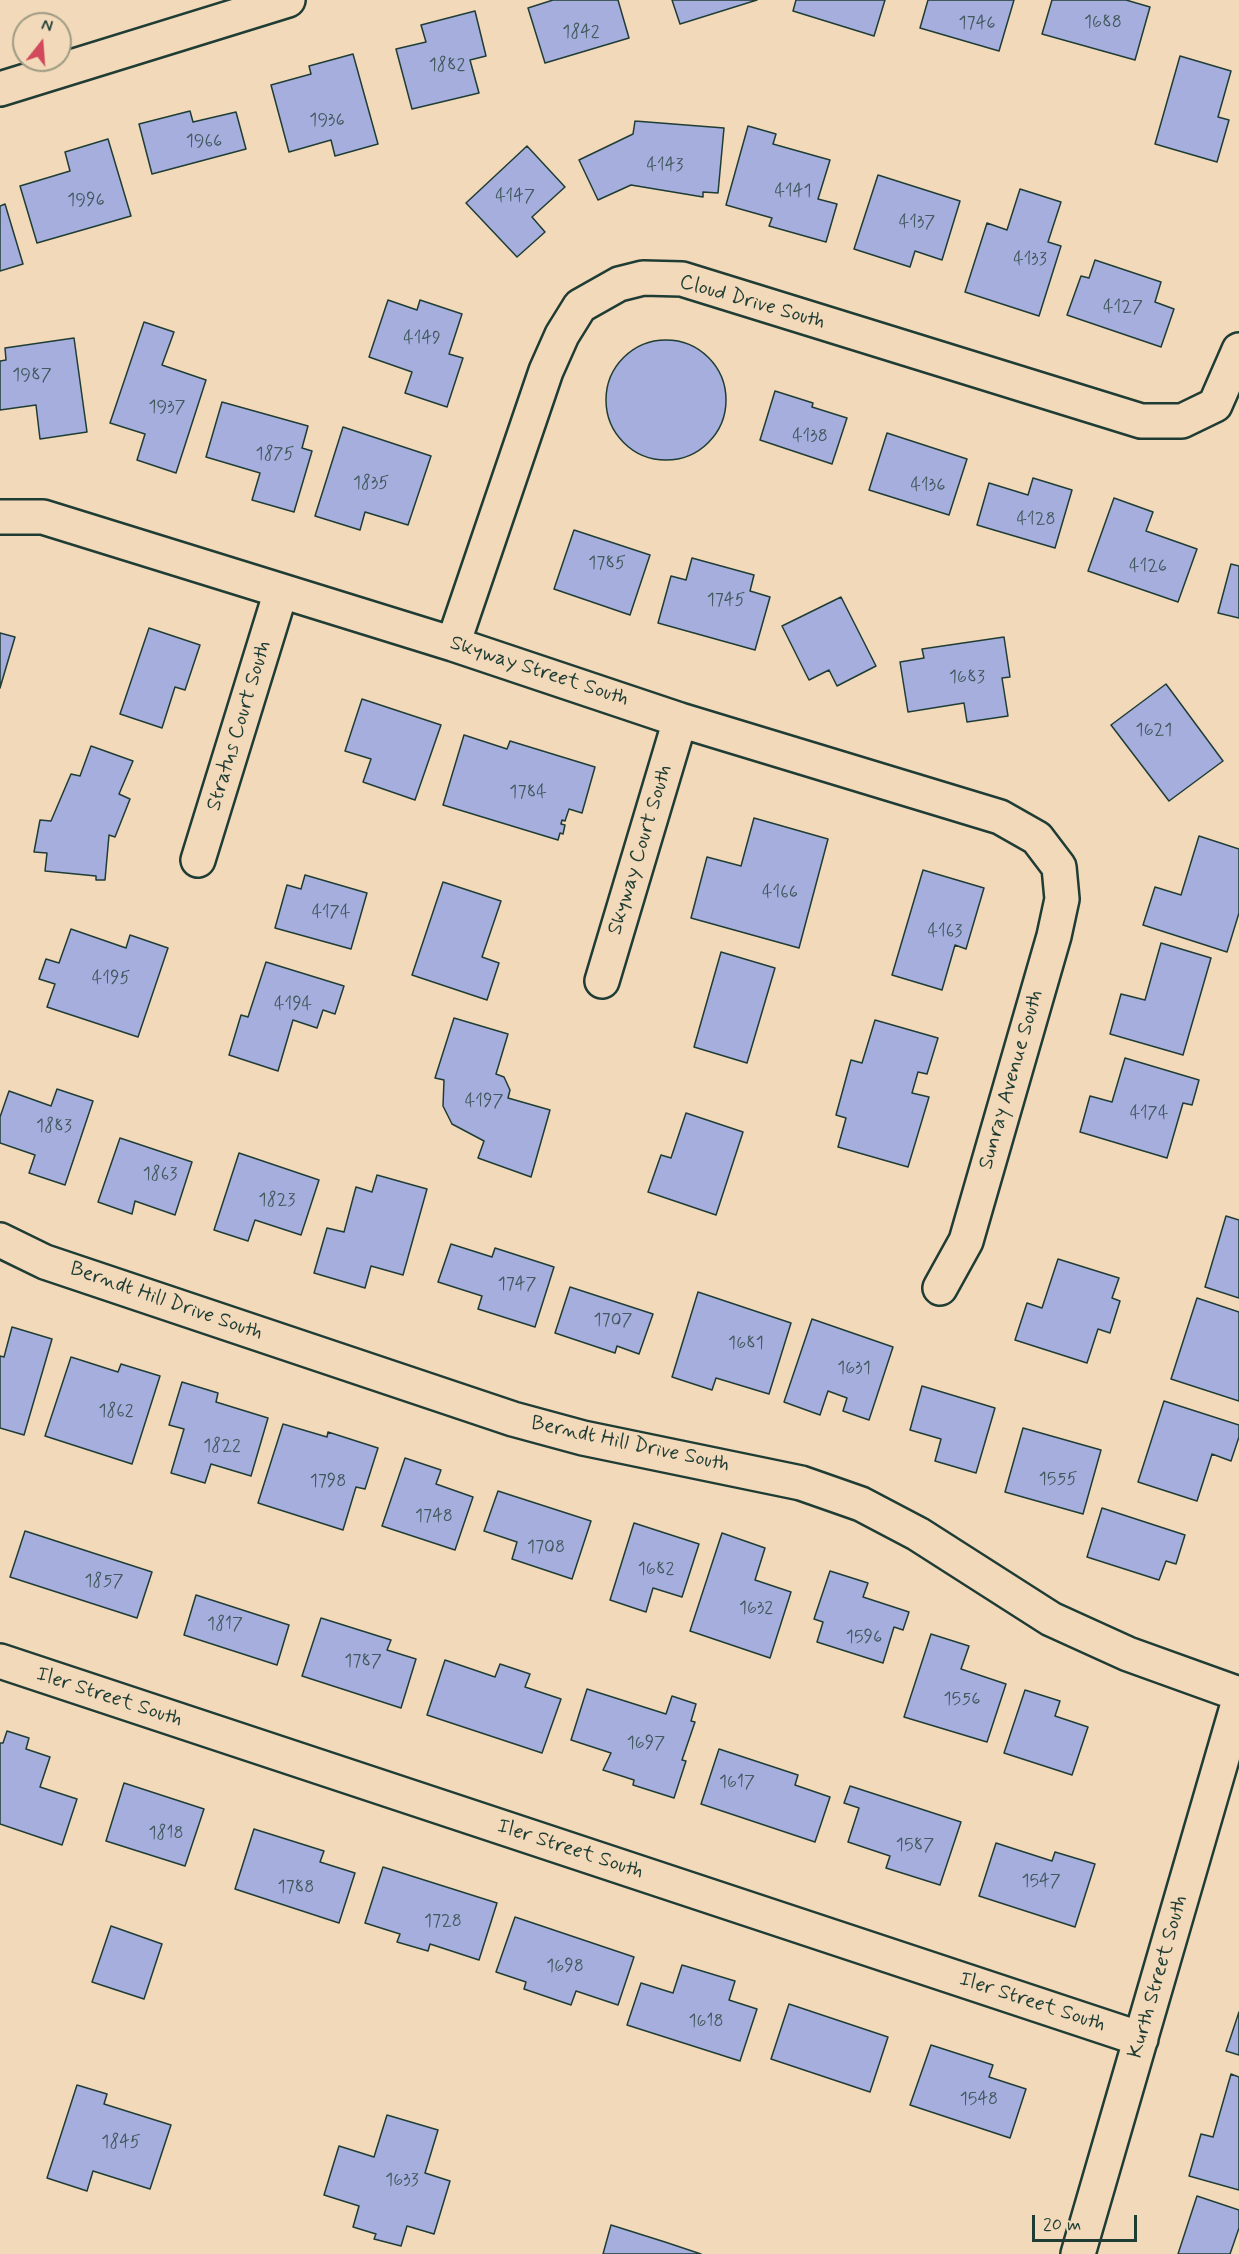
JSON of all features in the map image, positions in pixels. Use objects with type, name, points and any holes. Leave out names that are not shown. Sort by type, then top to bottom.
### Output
[{"type":"street","points":[[0,89],[288,0]]},
{"type":"street","name":"Cloud Drive South","points":[[453,644],[546,371],[562,335],[580,306],[619,284],[643,278],[682,279],[1141,421],[1182,421],[1215,405],[1239,350]]},
{"type":"street","name":"Skyway Street South","points":[[0,517],[43,517],[453,644],[680,720],[1000,818],[1037,838],[1059,867]]},
{"type":"street","name":"Stratus Court South","points":[[198,860],[281,591]]},
{"type":"street","name":"Skyway Court South","points":[[602,981],[680,720]]},
{"type":"street","name":"Sunray Avenue South","points":[[940,1288],[966,1241],[1051,947],[1062,899],[1059,867]]},
{"type":"street","name":"Berndt Hill Drive South","points":[[0,1240],[45,1262],[513,1419],[583,1438],[801,1483],[861,1504],[918,1534],[1051,1619],[1128,1654],[1239,1694]]},
{"type":"street","name":"Iler Street South","points":[[0,1661],[1141,2039]]},
{"type":"street","name":"Kurth Street South","points":[[1078,2254],[1239,1700]]},
{"type":"building","points":[[553,0],[618,0],[629,38],[545,63],[528,8]]},
{"type":"building","points":[[672,0],[757,0],[680,24]]},
{"type":"building","points":[[796,0],[885,0],[874,36],[793,11]]},
{"type":"building","points":[[928,0],[1014,0],[999,51],[920,28]]},
{"type":"building","points":[[1052,0],[1126,0],[1150,7],[1135,60],[1042,34]]},
{"type":"building","points":[[475,11],[486,56],[470,60],[479,93],[412,109],[396,49],[426,42],[421,25]]},
{"type":"building","points":[[353,54],[378,144],[335,156],[331,140],[289,152],[271,85],[311,74],[309,66]]},
{"type":"building","points":[[1180,56],[1231,71],[1218,117],[1229,120],[1217,162],[1155,144]]},
{"type":"building","points":[[190,111],[193,122],[236,112],[246,149],[152,174],[139,124]]},
{"type":"building","points":[[635,121],[724,128],[718,193],[703,192],[703,197],[631,185],[598,200],[579,160],[633,134]]},
{"type":"building","points":[[748,126],[776,134],[773,144],[830,160],[818,199],[837,204],[826,242],[769,226],[772,218],[726,205]]},
{"type":"building","points":[[108,139],[131,216],[37,243],[20,186],[70,171],[65,152]]},
{"type":"building","points":[[527,146],[565,187],[532,217],[545,232],[517,257],[466,203]]},
{"type":"building","points":[[878,175],[960,201],[942,260],[915,251],[910,267],[854,249]]},
{"type":"building","points":[[1020,189],[1061,202],[1048,242],[1061,246],[1039,316],[965,292],[987,223],[1007,230]]},
{"type":"building","points":[[5,204],[23,264],[0,271],[0,206]]},
{"type":"building","points":[[1095,260],[1161,282],[1155,302],[1174,309],[1161,347],[1067,315],[1081,276],[1089,278]]},
{"type":"building","points":[[388,300],[417,310],[420,300],[462,314],[449,354],[463,358],[447,407],[405,393],[412,372],[369,357]]},
{"type":"building","points":[[144,322],[174,332],[162,365],[206,380],[176,473],[137,460],[145,434],[110,423]]},
{"type":"building","points":[[74,338],[87,432],[40,439],[36,405],[0,410],[0,361],[6,360],[5,348]]},
{"type":"building","points":[[666,340],[689,345],[708,358],[721,377],[726,400],[721,423],[708,442],[689,455],[666,460],[643,455],[624,442],[611,423],[606,400],[611,377],[624,358],[643,345]]},
{"type":"building","points":[[775,391],[813,403],[812,407],[847,418],[832,464],[760,440]]},
{"type":"building","points":[[222,402],[308,426],[302,448],[312,451],[294,512],[252,500],[260,473],[206,457]]},
{"type":"building","points":[[343,427],[431,456],[408,525],[365,512],[360,530],[315,516]]},
{"type":"building","points":[[887,433],[967,459],[949,515],[869,490]]},
{"type":"building","points":[[1033,478],[1072,490],[1055,548],[977,525],[989,483],[1028,495]]},
{"type":"building","points":[[1114,498],[1153,512],[1146,531],[1197,549],[1178,602],[1088,571]]},
{"type":"building","points":[[574,530],[650,555],[630,615],[554,589]]},
{"type":"building","points":[[692,558],[754,575],[750,591],[770,597],[755,650],[658,623],[671,576],[686,580]]},
{"type":"building","points":[[1231,564],[1239,566],[1239,618],[1218,613]]},
{"type":"building","points":[[841,597],[876,666],[837,686],[829,670],[809,680],[782,626]]},
{"type":"building","points":[[149,628],[200,645],[185,690],[175,687],[162,728],[120,714]]},
{"type":"building","points":[[0,633],[15,637],[0,688]]},
{"type":"building","points":[[1004,637],[1010,677],[1002,678],[1008,716],[967,722],[964,703],[908,712],[900,662],[924,658],[922,649]]},
{"type":"building","points":[[1166,684],[1223,761],[1169,801],[1111,725]]},
{"type":"building","points":[[362,699],[441,725],[415,800],[363,782],[371,759],[345,751]]},
{"type":"building","points":[[464,735],[507,749],[510,741],[595,767],[582,813],[569,809],[565,821],[562,820],[561,824],[565,825],[563,834],[560,833],[558,840],[443,805]]},
{"type":"building","points":[[91,746],[133,761],[119,794],[130,799],[115,837],[109,835],[105,880],[96,880],[96,876],[45,871],[47,853],[34,852],[40,820],[51,821],[71,774],[80,776]]},
{"type":"building","points":[[754,818],[828,839],[799,948],[691,918],[707,857],[741,866]]},
{"type":"building","points":[[1199,836],[1239,849],[1239,913],[1227,952],[1143,925],[1155,887],[1181,895]]},
{"type":"building","points":[[923,870],[984,888],[966,949],[955,945],[942,990],[892,975]]},
{"type":"building","points":[[305,875],[367,893],[351,949],[275,928],[287,885],[301,889]]},
{"type":"building","points":[[443,882],[501,901],[482,957],[499,963],[487,1000],[412,975]]},
{"type":"building","points":[[71,929],[126,948],[130,935],[168,948],[138,1037],[47,1007],[55,984],[39,979],[46,959],[59,963]]},
{"type":"building","points":[[1161,943],[1211,958],[1183,1055],[1110,1034],[1121,994],[1145,1000]]},
{"type":"building","points":[[721,952],[775,968],[747,1063],[694,1047]]},
{"type":"building","points":[[266,962],[344,986],[335,1014],[323,1010],[317,1028],[293,1020],[278,1071],[229,1055],[241,1015],[248,1017]]},
{"type":"building","points":[[454,1018],[508,1034],[496,1074],[504,1077],[510,1090],[508,1098],[550,1110],[531,1177],[478,1158],[484,1141],[452,1124],[443,1106],[444,1080],[435,1078]]},
{"type":"building","points":[[875,1020],[938,1038],[927,1074],[918,1072],[912,1093],[929,1097],[908,1167],[838,1147],[846,1118],[836,1115],[851,1060],[862,1063]]},
{"type":"building","points":[[1125,1058],[1199,1080],[1192,1105],[1183,1103],[1167,1158],[1080,1132],[1090,1096],[1112,1102]]},
{"type":"building","points":[[57,1089],[93,1101],[65,1185],[29,1173],[35,1155],[0,1143],[0,1117],[9,1091],[51,1106]]},
{"type":"building","points":[[686,1113],[743,1132],[716,1215],[648,1192],[661,1155],[671,1158]]},
{"type":"building","points":[[120,1138],[192,1162],[175,1215],[135,1201],[132,1214],[98,1202]]},
{"type":"building","points":[[239,1153],[319,1180],[301,1235],[255,1220],[248,1241],[214,1230]]},
{"type":"building","points":[[377,1175],[427,1189],[403,1275],[371,1266],[365,1288],[314,1273],[327,1228],[344,1232],[356,1187],[372,1192]]},
{"type":"building","points":[[1226,1216],[1239,1220],[1239,1298],[1205,1287]]},
{"type":"building","points":[[451,1244],[492,1257],[495,1248],[554,1267],[535,1327],[478,1309],[482,1296],[438,1282]]},
{"type":"building","points":[[1058,1259],[1119,1278],[1112,1298],[1120,1301],[1110,1333],[1098,1329],[1087,1363],[1015,1340],[1027,1303],[1042,1308]]},
{"type":"building","points":[[570,1287],[653,1314],[639,1354],[617,1346],[615,1353],[555,1333]]},
{"type":"building","points":[[698,1292],[791,1323],[769,1394],[716,1378],[712,1390],[672,1377]]},
{"type":"building","points":[[1197,1298],[1239,1312],[1239,1401],[1171,1379]]},
{"type":"building","points":[[812,1319],[893,1347],[869,1420],[843,1411],[847,1398],[828,1391],[820,1415],[784,1402]]},
{"type":"building","points":[[12,1327],[52,1339],[24,1435],[0,1428],[0,1356],[4,1357]]},
{"type":"building","points":[[71,1357],[118,1372],[121,1364],[160,1376],[132,1464],[45,1436]]},
{"type":"building","points":[[182,1382],[218,1393],[216,1402],[268,1418],[251,1476],[211,1464],[205,1483],[171,1473],[184,1429],[169,1425]]},
{"type":"building","points":[[922,1386],[995,1408],[976,1473],[935,1461],[941,1439],[910,1430]]},
{"type":"building","points":[[1164,1401],[1239,1425],[1239,1437],[1231,1461],[1212,1454],[1197,1501],[1138,1482]]},
{"type":"building","points":[[283,1424],[327,1437],[328,1432],[378,1448],[365,1489],[356,1487],[343,1530],[258,1503]]},
{"type":"building","points":[[1023,1428],[1101,1450],[1083,1514],[1005,1492]]},
{"type":"building","points":[[405,1458],[441,1470],[436,1484],[473,1497],[455,1550],[382,1526]]},
{"type":"building","points":[[498,1491],[591,1521],[572,1579],[512,1559],[517,1542],[484,1531]]},
{"type":"building","points":[[1102,1508],[1185,1535],[1176,1564],[1166,1561],[1159,1580],[1087,1557]]},
{"type":"building","points":[[634,1523],[699,1544],[682,1597],[653,1588],[646,1612],[610,1600]]},
{"type":"building","points":[[25,1531],[152,1572],[137,1618],[10,1577]]},
{"type":"building","points":[[722,1533],[765,1548],[755,1580],[791,1592],[770,1658],[690,1631]]},
{"type":"building","points":[[830,1571],[868,1583],[863,1597],[909,1612],[903,1630],[894,1627],[883,1663],[817,1642],[823,1622],[814,1619]]},
{"type":"building","points":[[196,1595],[289,1625],[277,1665],[184,1635]]},
{"type":"building","points":[[321,1618],[391,1640],[387,1650],[416,1659],[401,1708],[302,1676]]},
{"type":"building","points":[[931,1634],[969,1646],[961,1669],[1006,1684],[987,1742],[904,1717]]},
{"type":"building","points":[[445,1660],[495,1677],[500,1664],[530,1674],[525,1687],[561,1699],[542,1753],[427,1715]]},
{"type":"building","points":[[587,1689],[666,1714],[672,1696],[696,1704],[691,1721],[695,1722],[682,1760],[686,1761],[674,1798],[633,1785],[634,1780],[603,1770],[611,1753],[571,1740]]},
{"type":"building","points":[[1025,1690],[1060,1701],[1055,1716],[1088,1727],[1072,1775],[1004,1753]]},
{"type":"building","points":[[7,1731],[29,1738],[26,1749],[50,1757],[40,1787],[77,1799],[62,1845],[0,1824],[0,1743],[3,1743]]},
{"type":"building","points":[[719,1749],[798,1775],[795,1785],[830,1797],[815,1842],[701,1804]]},
{"type":"building","points":[[124,1783],[204,1809],[185,1866],[106,1841]]},
{"type":"building","points":[[850,1786],[961,1822],[940,1885],[886,1868],[890,1856],[848,1842],[859,1808],[844,1803]]},
{"type":"building","points":[[254,1829],[324,1851],[320,1862],[355,1873],[339,1923],[235,1889]]},
{"type":"building","points":[[996,1843],[1052,1861],[1055,1852],[1095,1864],[1075,1927],[979,1896]]},
{"type":"building","points":[[383,1867],[497,1903],[479,1960],[430,1944],[428,1951],[397,1942],[400,1934],[365,1923]]},
{"type":"building","points":[[515,1917],[634,1957],[618,2005],[576,1991],[571,2005],[524,1989],[526,1982],[496,1972]]},
{"type":"building","points":[[111,1926],[162,1944],[144,1999],[92,1982]]},
{"type":"building","points":[[682,1965],[735,1981],[729,2000],[757,2009],[740,2061],[627,2025],[641,1983],[673,1993]]},
{"type":"building","points":[[789,2004],[888,2037],[870,2092],[771,2059]]},
{"type":"building","points":[[1239,2012],[1239,2055],[1226,2051]]},
{"type":"building","points":[[931,2045],[993,2065],[989,2077],[1026,2089],[1010,2138],[910,2105]]},
{"type":"building","points":[[1231,2074],[1239,2077],[1239,2190],[1189,2176],[1201,2134],[1213,2137]]},
{"type":"building","points":[[77,2085],[107,2094],[104,2104],[171,2125],[150,2189],[93,2171],[87,2191],[47,2178]]},
{"type":"building","points":[[387,2115],[438,2130],[425,2173],[450,2181],[434,2234],[407,2226],[401,2246],[374,2239],[376,2234],[353,2227],[359,2206],[324,2195],[339,2146],[374,2157]]},
{"type":"building","points":[[1197,2196],[1239,2210],[1239,2228],[1230,2254],[1178,2254]]},
{"type":"building","points":[[611,2225],[665,2242],[701,2254],[603,2254]]}]
